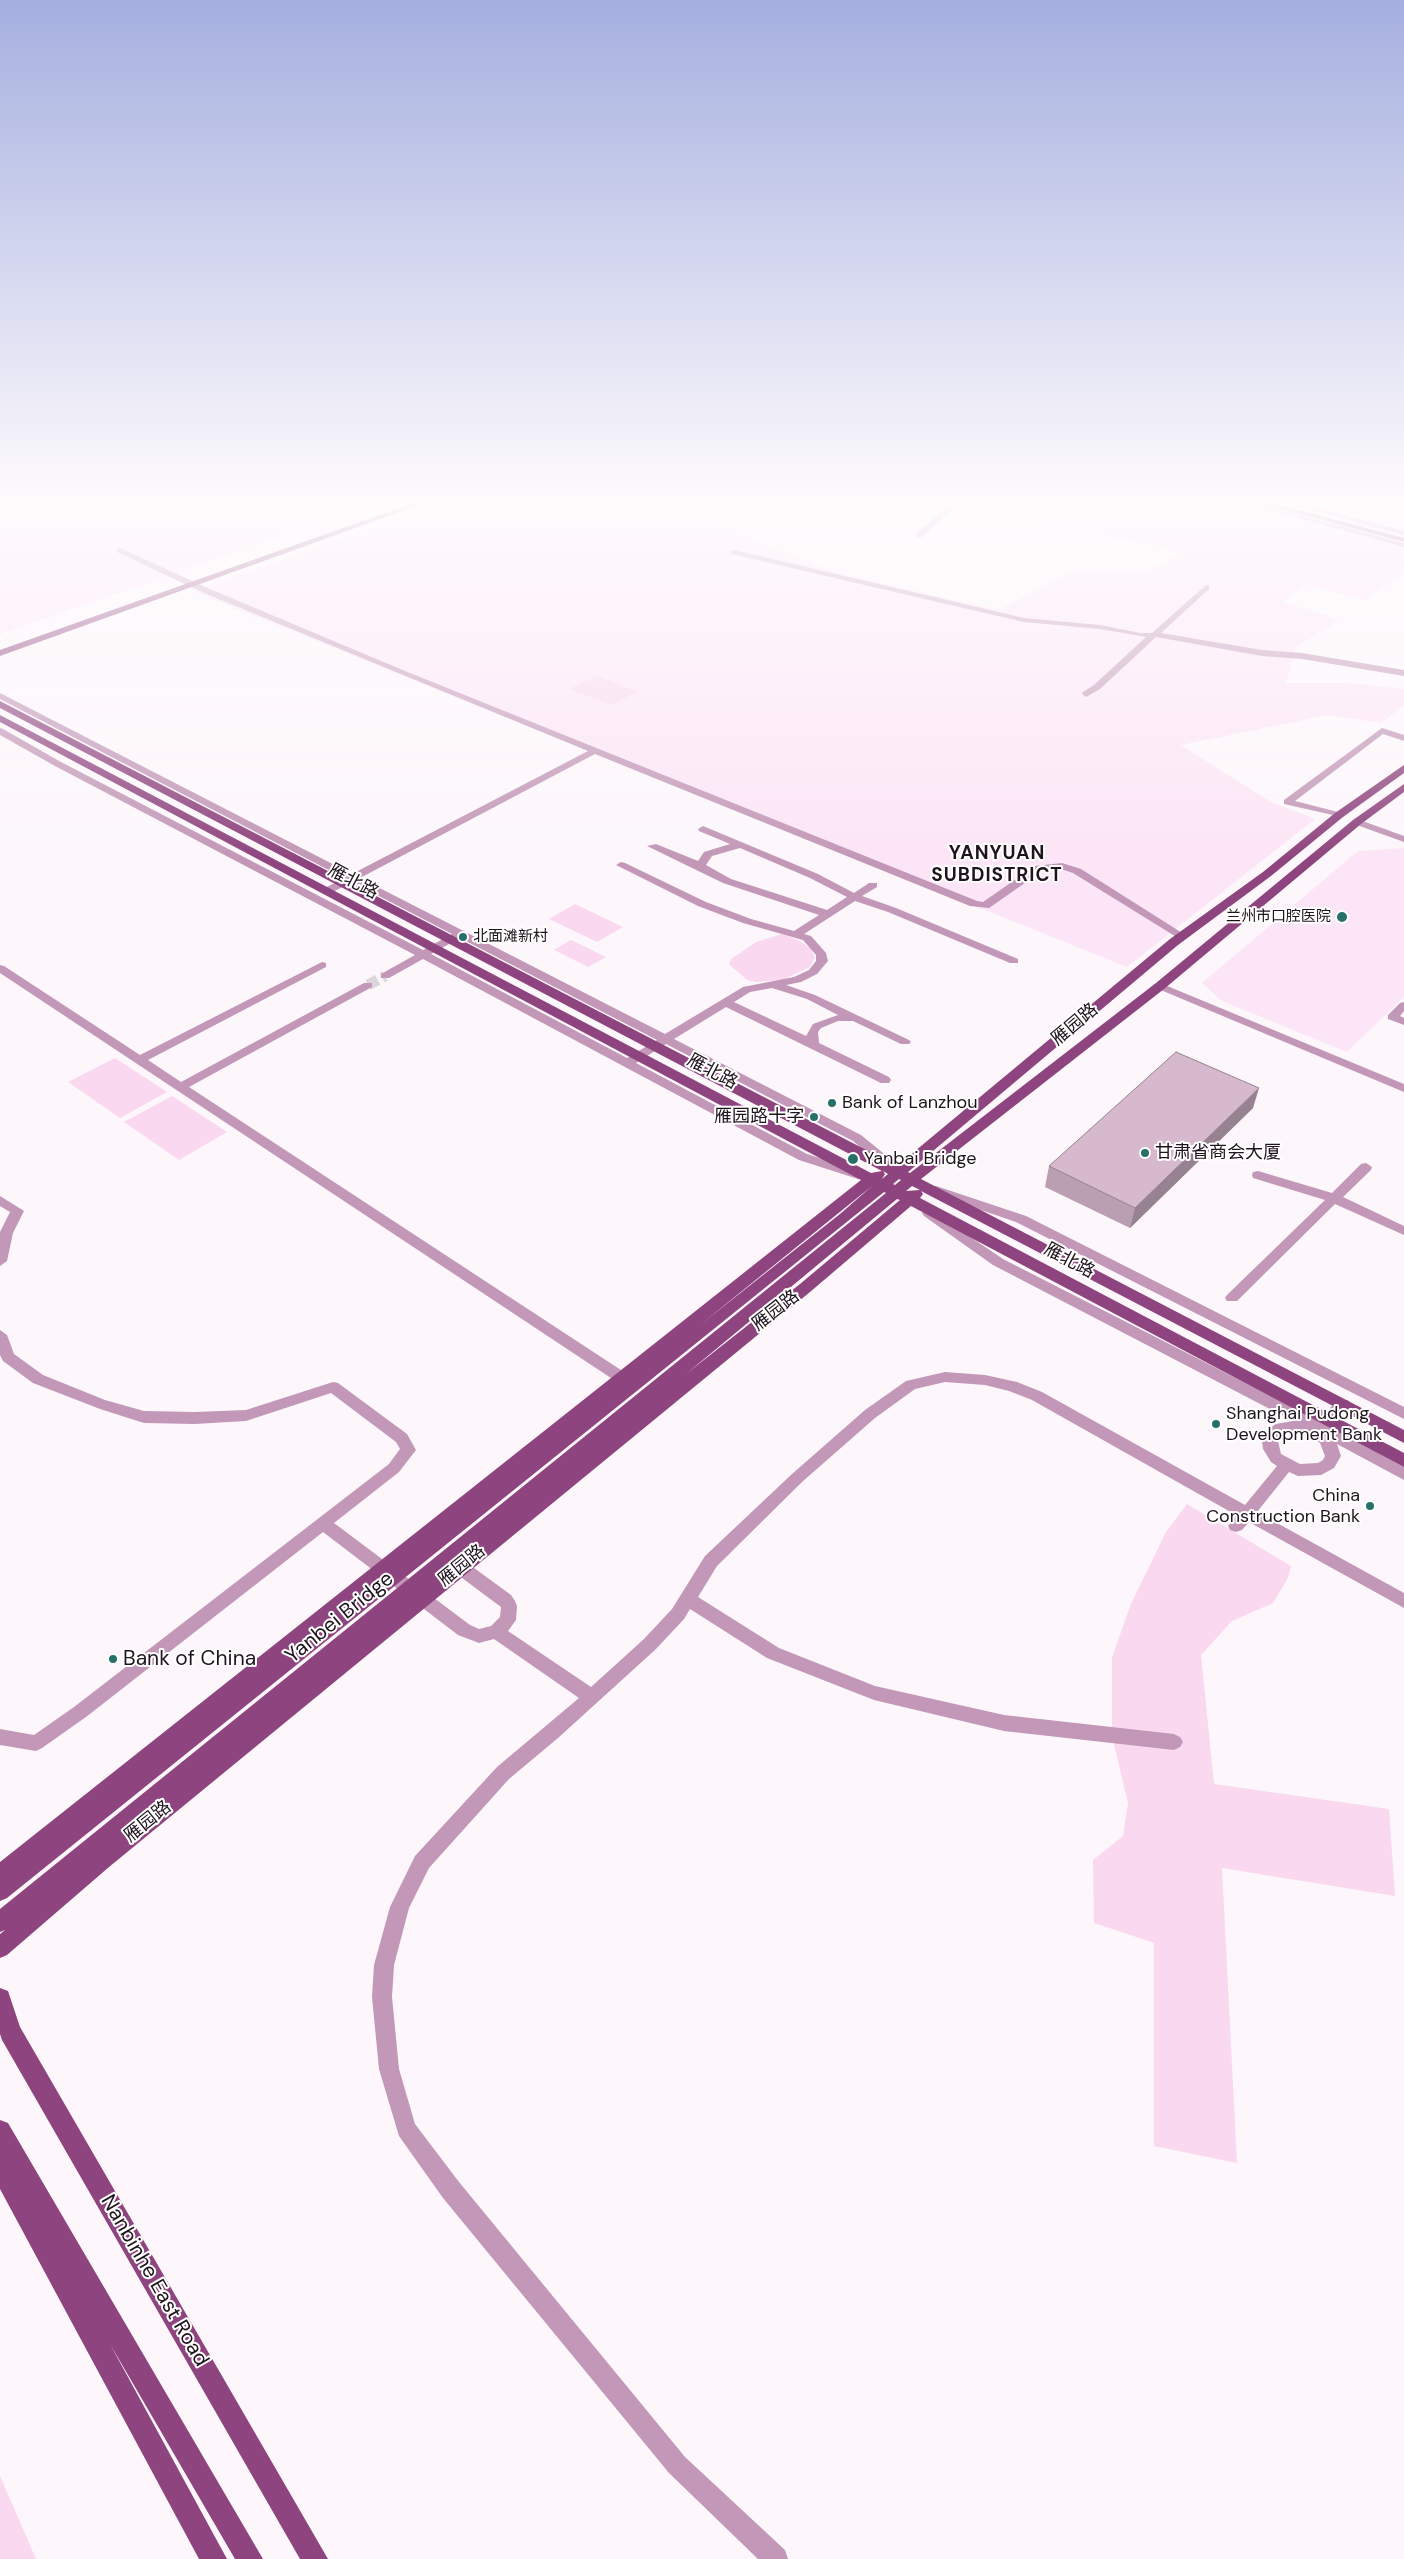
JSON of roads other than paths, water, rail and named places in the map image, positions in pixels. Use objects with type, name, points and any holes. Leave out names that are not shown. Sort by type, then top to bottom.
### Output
[{"type":"main road","points":[[0,646],[67,623]]},
{"type":"main road","points":[[0,653],[79,623]]},
{"type":"main road","name":"雁北路","points":[[0,704],[1404,1436]]},
{"type":"main road","name":"雁北路","points":[[0,718],[890,1189],[1321,1426],[1404,1461]]},
{"type":"main road","name":"雁园路","points":[[708,1348],[860,1226],[890,1189],[899,1173],[1182,936],[1267,874],[1339,816],[1404,768]]},
{"type":"main road","name":"雁园路","points":[[0,1948],[102,1860],[805,1288],[890,1189],[899,1173],[1160,986],[1357,822],[1404,787]]},
{"type":"main road","points":[[1339,816],[1357,822]]},
{"type":"main road","name":"雁园路","points":[[704,1328],[845,1217],[890,1189],[925,1186]]},
{"type":"main road","name":"雁园路","points":[[0,1874],[622,1378],[890,1189]]},
{"type":"main road","name":"Yanbei Bridge","points":[[0,1891],[704,1328]]},
{"type":"main road","name":"Yanbei Bridge","points":[[0,1922],[708,1348]]},
{"type":"main road","name":"Nanbinhe East Road","points":[[0,1999],[10,2032],[315,2559]]},
{"type":"main road","points":[[0,2131],[250,2559]]},
{"type":"main road","points":[[0,2166],[214,2559]]},
{"type":"street","points":[[286,623],[402,673],[974,904],[984,906],[1039,868],[1062,866],[1093,880],[1182,936]]},
{"type":"street","points":[[1053,623],[1165,635],[1262,652],[1302,656],[1404,673]]},
{"type":"street","points":[[1086,694],[1096,688],[1166,623]]},
{"type":"street","points":[[0,696],[462,932],[857,1138],[899,1173]]},
{"type":"street","points":[[0,731],[58,764],[424,955],[803,1158],[890,1189]]},
{"type":"street","points":[[1339,816],[1287,802],[1382,732],[1404,738]]},
{"type":"street","points":[[328,891],[595,751]]},
{"type":"street","points":[[1357,822],[1404,839]]},
{"type":"street","points":[[703,829],[814,876],[854,897],[892,910],[1014,961]]},
{"type":"street","points":[[700,866],[708,854],[740,845]]},
{"type":"street","points":[[652,846],[700,866],[727,880],[828,914]]},
{"type":"street","points":[[621,865],[702,904],[747,921],[798,934],[814,943],[822,955],[819,967],[805,976],[776,986],[753,987],[626,1064]]},
{"type":"street","points":[[798,934],[873,885]]},
{"type":"street","points":[[385,976],[452,940],[462,932]]},
{"type":"street","points":[[140,1060],[322,965]]},
{"type":"street","points":[[0,968],[622,1378]]},
{"type":"street","points":[[181,1087],[368,985]]},
{"type":"street","points":[[776,986],[811,997],[905,1042]]},
{"type":"street","points":[[1160,986],[1404,1088]]},
{"type":"street","points":[[726,1002],[885,1080]]},
{"type":"street","points":[[1404,1005],[1392,1017],[1404,1022]]},
{"type":"street","points":[[814,1046],[811,1039],[812,1032],[817,1026],[836,1018],[860,1019]]},
{"type":"street","points":[[1232,1298],[1366,1166]]},
{"type":"street","points":[[1258,1175],[1333,1199],[1404,1231]]},
{"type":"street","points":[[925,1186],[1021,1219],[1404,1414]]},
{"type":"street","points":[[0,1200],[17,1211],[6,1233],[0,1260]]},
{"type":"street","points":[[0,1335],[8,1357],[38,1379],[100,1404],[144,1417],[195,1418],[246,1415],[334,1387],[402,1438],[408,1450],[394,1468],[80,1712],[36,1742],[0,1737]]},
{"type":"street","points":[[776,2559],[677,2465],[452,2190],[406,2129],[389,2069],[382,1997],[384,1965],[400,1907],[422,1862],[503,1773],[592,1697],[650,1644],[678,1614],[711,1560],[797,1478],[870,1414],[911,1385],[945,1377],[985,1380],[1012,1386],[1038,1396],[1242,1520],[1404,1601]]},
{"type":"street","points":[[1321,1426],[1343,1404]]},
{"type":"street","points":[[1321,1426],[1333,1456],[1329,1464],[1321,1469],[1310,1472],[1286,1466],[1276,1458],[1271,1450],[1270,1441],[1273,1433],[1281,1428],[1321,1426],[1404,1474]]},
{"type":"street","points":[[1242,1520],[1286,1466]]},
{"type":"street","points":[[323,1523],[471,1634],[488,1635],[496,1632],[508,1620],[508,1606],[505,1600],[460,1567]]},
{"type":"street","points":[[688,1599],[773,1653],[874,1693],[1004,1723],[1174,1742]]},
{"type":"street","points":[[496,1632],[592,1697]]},
{"type":"tunnel","points":[[368,985],[385,976]]},
{"type":"place","name":"兰州市口腔医院","points":[[1342,917]]},
{"type":"place","name":"北面滩新村","points":[[463,937]]},
{"type":"place","name":"Bank of Lanzhou","points":[[832,1103]]},
{"type":"place","name":"雁园路十字","points":[[814,1117]]},
{"type":"place","name":"甘肃省商会大厦","points":[[1145,1153]]},
{"type":"place","name":"Yanbai Bridge","points":[[853,1159]]},
{"type":"place","name":"Shanghai Pudong Development Bank","points":[[1216,1424]]},
{"type":"place","name":"China Construction Bank","points":[[1370,1506]]},
{"type":"place","name":"Bank of China","points":[[113,1659]]},
{"type":"district","name":"YANYUAN SUBDISTRICT","points":[[997,865]]}]
